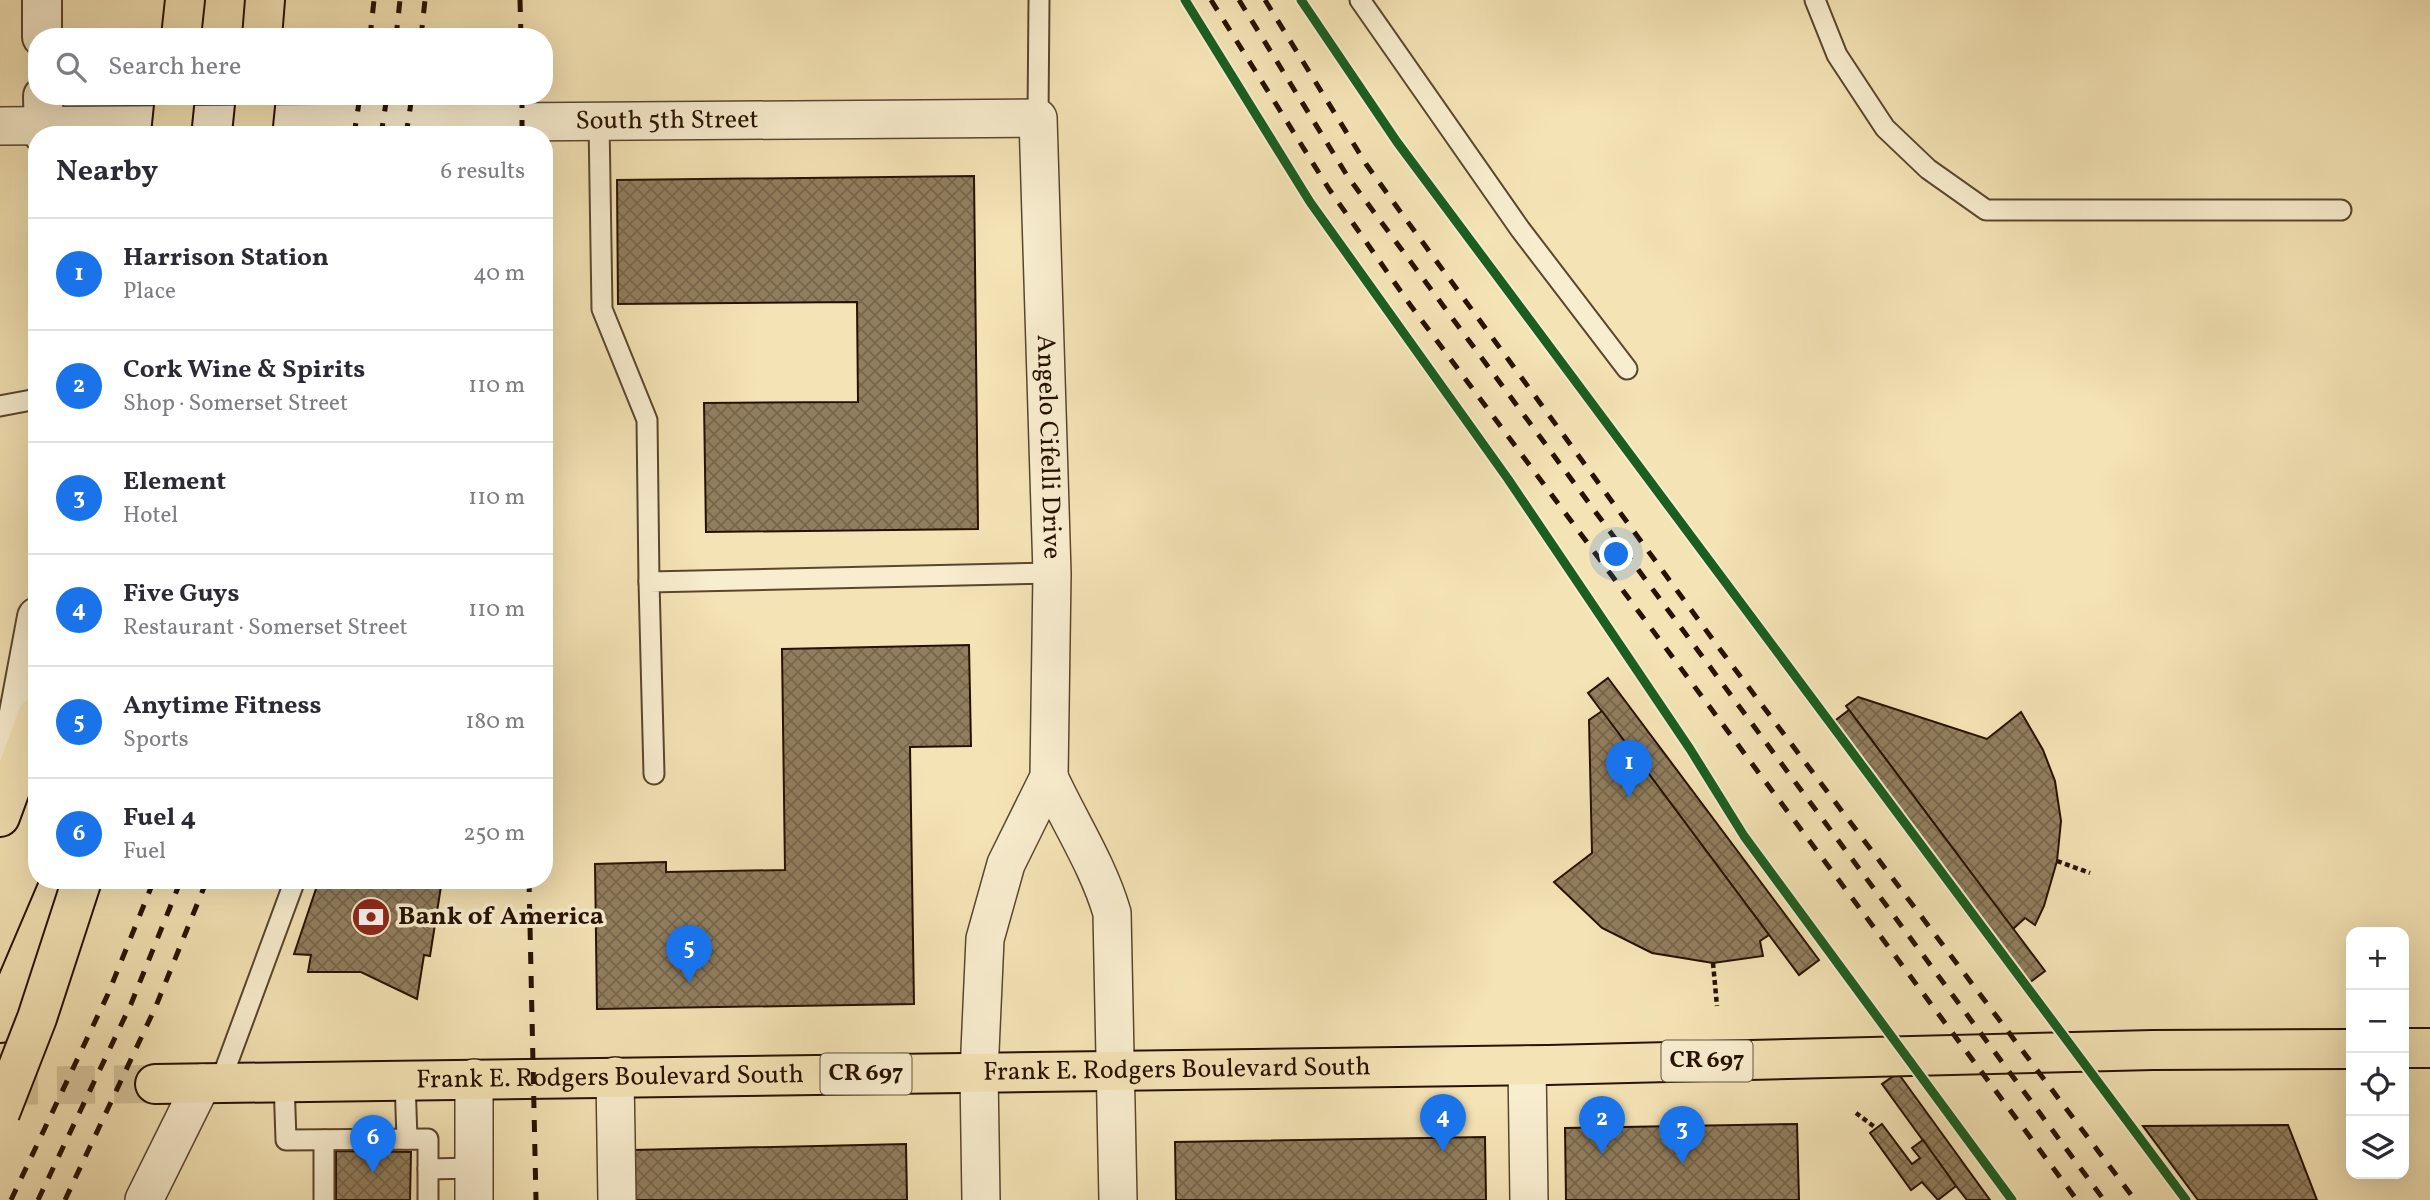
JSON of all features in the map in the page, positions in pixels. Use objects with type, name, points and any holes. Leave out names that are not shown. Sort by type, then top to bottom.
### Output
[{"type":"main road","points":[[182,28],[185,0]]},
{"type":"main road","points":[[263,28],[265,0]]},
{"type":"main road","points":[[172,126],[174,105]]},
{"type":"main road","points":[[253,126],[255,105]]},
{"type":"main road","points":[[0,817],[28,741]]},
{"type":"main road","points":[[0,1023],[57,889]]},
{"type":"main road","points":[[0,1112],[37,1018],[79,889]]},
{"type":"main road","points":[[2409,1048],[2430,1048]]},
{"type":"main road","name":"Frank E. Rodgers Boulevard South","points":[[155,1083],[1537,1065],[2140,1051],[2346,1049]]},
{"type":"street","points":[[42,0],[42,28]]},
{"type":"street","name":"South 5th Street","points":[[0,126],[43,119],[599,121],[1038,118]]},
{"type":"street","name":"Angelo Cifelli Drive","points":[[981,1200],[979,1073],[985,939],[1006,864],[1049,777],[1052,573],[1038,118]]},
{"type":"street","points":[[0,797],[19,723],[28,670]]},
{"type":"street","name":"Angelo Cifelli Drive","points":[[1049,777],[1072,827],[1105,886],[1112,913],[1118,1200]]},
{"type":"street","points":[[1529,1200],[1537,1065]]},
{"type":"street","points":[[615,1076],[617,1200]]},
{"type":"street","points":[[474,1078],[474,1184]]},
{"type":"street","points":[[144,1200],[211,1083]]},
{"type":"lane","points":[[1038,118],[1039,0]]},
{"type":"lane","points":[[1360,0],[1520,229],[1627,369]]},
{"type":"lane","points":[[1815,0],[1837,55],[1885,128],[1928,169],[1986,210],[2341,210]]},
{"type":"lane","points":[[599,121],[602,309],[647,420],[654,774]]},
{"type":"lane","points":[[0,405],[28,400]]},
{"type":"lane","points":[[649,582],[1052,573]]},
{"type":"lane","points":[[211,1083],[291,889]]},
{"type":"lane","points":[[405,1080],[407,1139]]},
{"type":"lane","points":[[284,1082],[286,1140],[428,1139],[428,1169],[422,1197]]},
{"type":"lane","points":[[324,1140],[328,1196]]},
{"type":"lane","points":[[428,1169],[474,1184]]},
{"type":"path","points":[[2057,861],[2090,873]]},
{"type":"path","points":[[1713,963],[1717,1006]]},
{"type":"path","points":[[1856,1112],[1876,1128]]},
{"type":"building","points":[[974,176],[978,529],[706,532],[704,403],[858,402],[857,302],[618,304],[617,180]]},
{"type":"building","points":[[969,645],[971,746],[910,747],[914,1004],[597,1009],[595,864],[666,862],[666,872],[785,870],[782,649]]},
{"type":"building","points":[[1608,678],[1819,960],[1799,975],[1588,693]]},
{"type":"building","points":[[1858,697],[1987,739],[2021,712],[2043,750],[2055,781],[2061,821],[2057,861],[2044,906],[2035,925],[2025,918],[2013,929],[1846,706]]},
{"type":"building","points":[[1849,710],[2045,971],[2029,983],[1832,723]]},
{"type":"building","points":[[1602,711],[1769,935],[1760,941],[1763,956],[1713,963],[1652,953],[1602,928],[1554,882],[1592,853],[1589,720]]},
{"type":"building","name":"Bank of America","points":[[316,889],[441,889],[430,956],[424,955],[417,999],[361,972],[308,972],[311,955],[294,954]]},
{"type":"building","points":[[1898,1073],[1990,1200],[1967,1200],[1882,1084]]},
{"type":"building","points":[[1797,1124],[1799,1200],[1566,1200],[1565,1128]]},
{"type":"building","points":[[1882,1124],[1912,1164],[1920,1158],[1912,1148],[1923,1140],[1956,1186],[1938,1200],[1922,1182],[1911,1190],[1870,1133]]},
{"type":"building","points":[[2288,1125],[2317,1200],[2198,1200],[2143,1126]]},
{"type":"building","points":[[1485,1137],[1486,1200],[1176,1200],[1175,1142]]},
{"type":"building","points":[[906,1144],[907,1200],[634,1200],[633,1150]]},
{"type":"building","points":[[336,1151],[411,1152],[410,1200],[336,1200]]},
{"type":"tunnel","points":[[0,1086],[155,1084]]},
{"type":"railway","points":[[371,28],[374,0]]},
{"type":"railway","points":[[397,28],[400,0]]},
{"type":"railway","points":[[422,28],[425,0]]},
{"type":"railway","points":[[520,0],[521,28]]},
{"type":"railway","points":[[1185,0],[1310,202],[1508,479],[1690,749],[1744,836],[2012,1200]]},
{"type":"railway","points":[[1211,0],[1329,189],[1411,306],[2077,1200]]},
{"type":"railway","points":[[1239,0],[1348,177],[2104,1200]]},
{"type":"railway","points":[[1265,0],[1366,164],[1402,214],[1719,648],[2135,1200]]},
{"type":"railway","points":[[1301,0],[1397,142],[2186,1200]]},
{"type":"railway","points":[[355,126],[359,105]]},
{"type":"railway","points":[[382,126],[386,105]]},
{"type":"railway","points":[[407,126],[411,105]]},
{"type":"railway","points":[[522,105],[522,126]]},
{"type":"railway","points":[[11,1200],[108,994],[150,889]]},
{"type":"railway","points":[[38,1200],[131,1004],[177,889]]},
{"type":"railway","points":[[65,1200],[156,1006],[203,889]]},
{"type":"railway","points":[[529,889],[536,1200]]},
{"type":"cycle path","points":[[1185,0],[1310,202],[1508,479],[1690,749],[1744,836],[2012,1200]]},
{"type":"cycle path","points":[[1301,0],[1397,142],[2186,1200]]},
{"type":"place","name":"Harrison Station","points":[[1629,798]]},
{"type":"place","name":"Bank of America","points":[[371,917]]},
{"type":"place","name":"Anytime Fitness","points":[[689,983]]},
{"type":"place","name":"Five Guys","points":[[1443,1152]]},
{"type":"place","name":"Cork Wine & Spirits","points":[[1602,1154]]},
{"type":"place","name":"Element","points":[[1682,1164]]},
{"type":"place","name":"Fuel 4","points":[[373,1173]]}]
